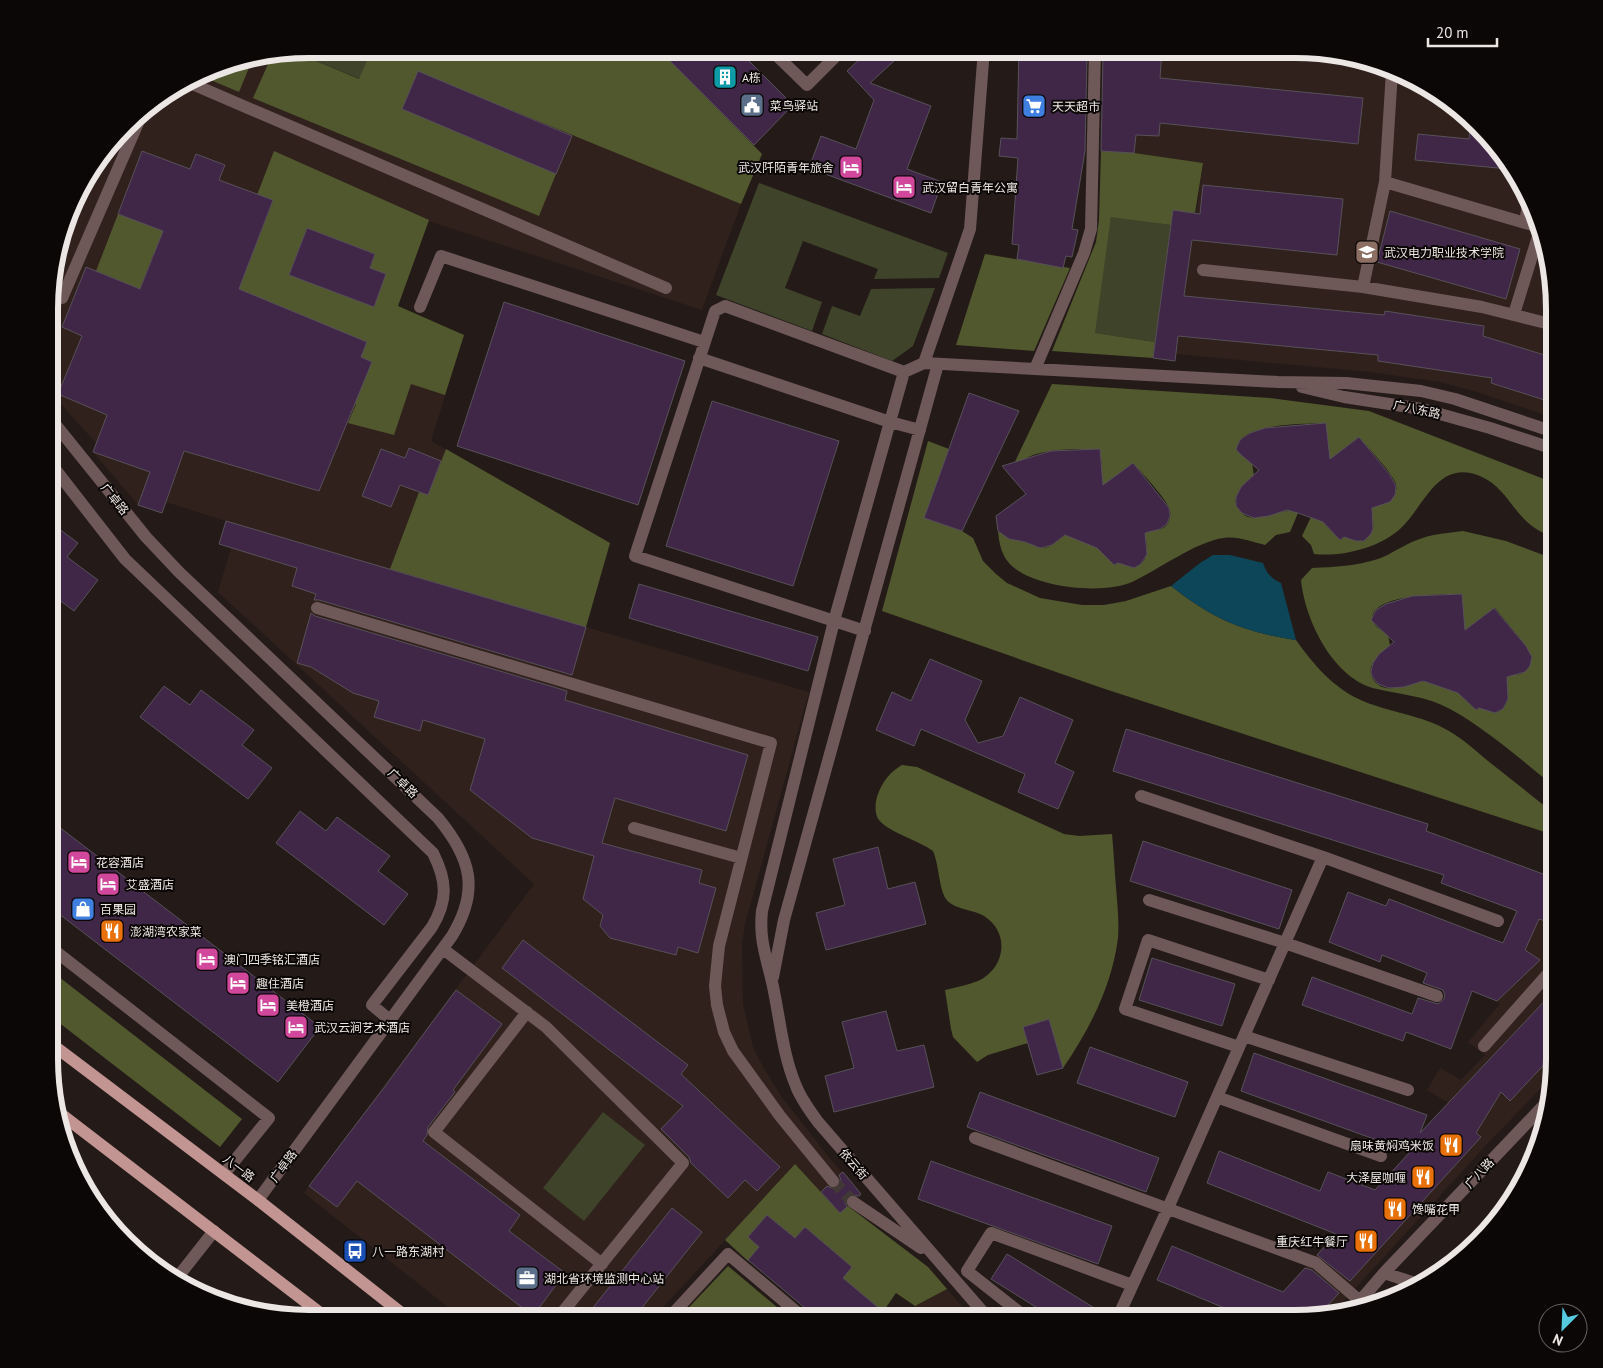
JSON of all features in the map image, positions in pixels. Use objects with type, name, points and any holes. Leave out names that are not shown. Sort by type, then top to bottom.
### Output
[{"type":"main road","name":"八一路","points":[[58,1049],[258,1200],[398,1310]]},
{"type":"main road","points":[[64,1116],[316,1310]]},
{"type":"street","points":[[779,58],[806,85],[832,60]]},
{"type":"street","points":[[865,631],[634,556],[715,311],[725,306],[904,372],[924,363],[970,229],[983,58]]},
{"type":"street","points":[[1039,369],[1084,253],[1091,228],[1095,58]]},
{"type":"street","points":[[1364,287],[1385,182],[1392,77]]},
{"type":"street","points":[[195,84],[666,288]]},
{"type":"street","points":[[62,298],[137,126]]},
{"type":"street","points":[[1385,182],[1531,225]]},
{"type":"street","points":[[1525,222],[1527,213]]},
{"type":"street","points":[[1514,314],[1536,240]]},
{"type":"street","points":[[420,307],[441,256],[704,342]]},
{"type":"street","points":[[1203,270],[1364,287],[1514,314],[1546,323]]},
{"type":"street","points":[[699,358],[890,422],[920,430]]},
{"type":"street","name":"广八东路","points":[[924,363],[1278,382],[1346,382],[1421,391],[1455,399],[1546,429]]},
{"type":"street","points":[[772,982],[784,920],[938,364]]},
{"type":"street","name":"依云街","points":[[904,372],[834,621],[762,911],[761,936],[772,982],[784,1048],[796,1088],[818,1122],[981,1310]]},
{"type":"street","name":"广八东路","points":[[1278,382],[1344,397],[1422,409],[1546,446]]},
{"type":"street","name":"广卓路","points":[[58,428],[146,537],[179,572],[438,818],[463,854],[466,863],[470,882],[468,899],[463,916],[443,949],[258,1200]]},
{"type":"street","points":[[58,473],[125,559],[433,854],[443,877],[445,892],[443,904],[439,916],[432,927],[372,1005],[390,1020]]},
{"type":"street","points":[[317,608],[771,743],[718,946],[715,986],[720,1019],[733,1051],[780,1116],[833,1181]]},
{"type":"street","points":[[1141,796],[1323,857],[1498,921]]},
{"type":"street","points":[[634,828],[741,858]]},
{"type":"street","points":[[1121,1310],[1323,857]]},
{"type":"street","points":[[1149,900],[1285,943],[1437,996]]},
{"type":"street","points":[[1268,980],[1148,940],[1125,1009],[1408,1090]]},
{"type":"street","points":[[443,949],[546,1027],[683,1163],[564,1310]]},
{"type":"street","points":[[58,953],[269,1118],[224,1174]]},
{"type":"street","points":[[1484,1046],[1546,976]]},
{"type":"street","points":[[527,1012],[434,1132],[602,1264]]},
{"type":"street","points":[[1217,1097],[1381,1156]]},
{"type":"street","name":"广八路","points":[[1358,1302],[1384,1273],[1541,1110]]},
{"type":"street","points":[[975,1138],[1316,1263],[1354,1303]]},
{"type":"street","points":[[852,1202],[935,1257]]},
{"type":"street","points":[[180,1275],[214,1231]]},
{"type":"street","points":[[1017,1310],[967,1271],[991,1233],[1132,1285]]},
{"type":"street","points":[[676,1310],[728,1254],[794,1310]]},
{"type":"street","points":[[1384,1273],[1411,1282]]},
{"type":"shaded area","points":[[292,58],[666,58],[762,154],[741,204],[702,310],[429,221],[397,306],[464,335],[431,441],[610,543],[586,627],[809,692],[745,924],[742,943],[743,1004],[753,1047],[781,1096],[832,1161],[861,1194],[840,1213],[795,1165],[660,1310],[452,1310],[304,1193],[534,884],[218,592],[231,548],[219,544],[226,521],[166,502],[162,513],[138,505],[93,452],[96,443],[58,401],[58,292],[62,259],[83,197],[100,169],[131,131],[169,100],[197,83],[228,71],[259,62]]},
{"type":"shaded area","name":"武汉电力职业技术学院","points":[[1107,58],[1311,58],[1360,66],[1406,83],[1420,91],[1447,109],[1483,143],[1512,183],[1526,212],[1541,259],[1545,292],[1546,415],[1477,392],[1440,382],[1370,372],[1176,354],[1203,163],[1101,151]]},
{"type":"shaded area","points":[[1348,892],[1386,906],[1389,899],[1503,943],[1517,910],[1546,921],[1546,1060],[1544,1085],[1489,1142],[1339,1307],[1311,1310],[1266,1310],[1452,1105],[1427,1090],[1440,1068],[1461,1080],[1485,1055],[1468,1042],[1500,1004],[1497,1001],[1383,955],[1380,962],[1329,942]]},
{"type":"shaded area","points":[[947,1289],[965,1310],[912,1310],[915,1306]]},
{"type":"green space","points":[[309,58],[368,58],[360,79]]},
{"type":"green space","points":[[309,58],[359,79],[368,58],[667,58],[762,154],[741,204],[418,72],[403,109],[556,174],[539,216],[253,98],[269,61]]},
{"type":"green space","points":[[250,64],[239,92],[208,79]]},
{"type":"green space","points":[[274,151],[429,220],[398,306],[464,335],[445,395],[411,384],[394,435],[348,423],[356,404],[327,392],[361,388],[372,362],[361,357],[367,342],[153,255],[140,289],[96,271],[118,214],[249,263],[273,201],[257,195]],"holes":[[[307,228],[375,254],[370,268],[386,274],[374,307],[289,275]]]},
{"type":"green space","points":[[1101,151],[1134,153],[1203,163],[1195,213],[1173,211],[1171,225],[1111,217],[1095,333],[1155,342],[1153,358],[1052,351],[1096,242],[1099,220]]},
{"type":"green space","points":[[759,183],[948,253],[939,278],[874,279],[878,269],[803,241],[785,288],[822,302],[812,331],[716,295]]},
{"type":"green space","points":[[1111,216],[1171,225],[1155,342],[1094,333]]},
{"type":"green space","points":[[985,254],[1070,268],[1034,351],[956,345]]},
{"type":"green space","points":[[935,288],[913,346],[892,361],[822,334],[832,306],[860,316],[871,289]]},
{"type":"green space","points":[[1052,384],[1270,398],[1369,411],[1546,480],[1546,534],[1528,523],[1495,485],[1489,481],[1467,473],[1454,473],[1434,487],[1409,519],[1391,536],[1360,550],[1325,555],[1314,554],[1311,545],[1302,536],[1311,517],[1323,522],[1340,540],[1346,536],[1353,540],[1364,541],[1368,538],[1373,527],[1370,510],[1374,505],[1390,501],[1395,494],[1396,484],[1385,467],[1359,437],[1346,447],[1343,458],[1311,464],[1326,423],[1289,425],[1259,430],[1247,435],[1239,442],[1237,451],[1252,463],[1254,476],[1241,487],[1235,501],[1239,510],[1251,517],[1257,518],[1288,511],[1298,513],[1290,532],[1276,535],[1265,545],[1234,538],[1213,540],[1190,550],[1132,582],[1119,586],[1104,588],[1068,587],[1033,578],[1019,572],[1009,563],[1002,552],[998,531],[1008,537],[1042,548],[1046,548],[1065,535],[1097,548],[1114,565],[1120,561],[1134,568],[1143,562],[1145,558],[1147,545],[1144,535],[1149,530],[1158,530],[1167,525],[1170,514],[1168,505],[1133,463],[1120,473],[1117,484],[1085,490],[1102,466],[1100,449],[1042,453],[1021,461],[1012,468]]},
{"type":"green space","points":[[928,441],[949,449],[925,518],[962,531],[973,538],[983,561],[1007,583],[1040,598],[1082,605],[1104,605],[1126,601],[1171,586],[1201,607],[1229,622],[1260,633],[1296,640],[1325,675],[1352,696],[1374,705],[1428,721],[1464,741],[1546,807],[1546,832],[1102,688],[882,611]]},
{"type":"green space","points":[[446,449],[610,543],[586,627],[390,569],[419,492],[428,495]]},
{"type":"green space","points":[[1463,531],[1506,541],[1546,556],[1546,780],[1491,736],[1450,709],[1423,699],[1377,689],[1362,683],[1348,674],[1335,661],[1315,630],[1301,580],[1312,568],[1345,566],[1370,561],[1383,557],[1407,544],[1440,534]],"holes":[[[1461,594],[1447,634],[1479,629],[1481,618],[1495,608],[1526,646],[1532,657],[1528,669],[1522,673],[1510,675],[1505,680],[1508,699],[1504,708],[1500,711],[1495,713],[1481,706],[1476,710],[1456,692],[1434,684],[1420,682],[1391,688],[1377,684],[1372,677],[1371,668],[1373,664],[1390,646],[1388,634],[1376,626],[1372,618],[1379,607],[1388,602],[1413,596]]]},
{"type":"green space","points":[[902,765],[917,767],[1064,834],[1079,836],[1112,834],[1118,923],[1115,955],[1105,990],[1091,1022],[1063,1068],[1049,1019],[1023,1027],[1028,1043],[988,1055],[977,1062],[953,1037],[945,990],[978,981],[987,975],[999,959],[1001,940],[998,931],[984,916],[949,903],[942,889],[933,851],[889,828],[877,817],[876,804],[880,789],[890,774]]},
{"type":"green space","points":[[58,976],[242,1119],[220,1147],[58,1022]]},
{"type":"green space","points":[[603,1112],[645,1145],[584,1221],[543,1188]]},
{"type":"green space","points":[[795,1164],[840,1213],[848,1206],[928,1267],[947,1289],[915,1306],[896,1293],[884,1310],[870,1310],[843,1278],[852,1267],[805,1227],[795,1238],[767,1215],[748,1237],[759,1247],[748,1261],[725,1240]]},
{"type":"green space","points":[[728,1266],[780,1310],[686,1310]]},
{"type":"water","points":[[1213,555],[1230,555],[1263,563],[1270,575],[1281,583],[1296,640],[1260,633],[1229,622],[1201,607],[1171,586]]},
{"type":"building","name":"A栋","points":[[667,58],[746,58],[793,105],[754,145]]},
{"type":"building","points":[[861,58],[897,58],[870,83],[931,106],[907,169],[942,182],[931,213],[809,168],[821,136],[856,149],[874,100],[847,71]]},
{"type":"building","points":[[1019,58],[1087,58],[1085,151],[1072,229],[1078,230],[1072,257],[1066,256],[1063,268],[1017,259],[1019,245],[1012,244],[1018,158],[999,156],[1001,138],[1017,139]]},
{"type":"building","points":[[1103,58],[1161,58],[1160,78],[1363,98],[1358,144],[1160,123],[1159,136],[1136,135],[1134,153],[1101,151]]},
{"type":"building","points":[[418,71],[572,136],[556,174],[402,109]]},
{"type":"building","points":[[1470,129],[1503,168],[1415,160],[1418,134],[1469,139]]},
{"type":"building","points":[[142,151],[190,169],[196,154],[225,165],[219,180],[273,200],[239,289],[367,342],[361,357],[372,362],[319,491],[184,451],[162,513],[138,505],[150,472],[93,452],[107,415],[58,394],[82,336],[62,327],[86,267],[140,289],[163,231],[118,214]]},
{"type":"building","points":[[1203,185],[1343,199],[1337,255],[1192,240],[1184,296],[1384,315],[1385,311],[1484,326],[1483,336],[1546,356],[1546,400],[1491,383],[1492,378],[1378,361],[1378,355],[1178,336],[1175,361],[1153,358],[1173,210],[1200,214]]},
{"type":"building","points":[[1390,211],[1520,249],[1506,299],[1377,262]]},
{"type":"building","points":[[307,228],[375,254],[370,268],[386,274],[374,307],[289,275]]},
{"type":"building","points":[[504,302],[685,361],[638,505],[457,446]]},
{"type":"building","points":[[969,393],[1019,411],[962,531],[924,518]]},
{"type":"building","points":[[712,401],[839,441],[793,586],[666,546]]},
{"type":"building","points":[[1326,423],[1330,459],[1359,437],[1390,475],[1396,486],[1395,495],[1390,502],[1372,508],[1373,529],[1364,541],[1356,541],[1344,537],[1340,540],[1323,522],[1298,513],[1287,510],[1269,516],[1254,518],[1242,513],[1236,506],[1236,497],[1241,487],[1259,470],[1236,449],[1240,440],[1250,433],[1265,428]]},
{"type":"building","points":[[409,448],[441,461],[428,495],[400,485],[391,507],[362,496],[381,449],[405,458]]},
{"type":"building","points":[[1100,449],[1103,485],[1133,463],[1169,508],[1170,516],[1167,524],[1160,529],[1145,533],[1147,554],[1141,564],[1134,568],[1118,563],[1114,565],[1097,548],[1065,535],[1052,545],[1040,548],[1025,542],[1009,539],[998,531],[996,516],[1026,494],[1002,466],[1051,451]]},
{"type":"building","points":[[226,521],[586,627],[572,675],[314,600],[316,594],[292,586],[297,568],[219,544]]},
{"type":"building","points":[[58,528],[78,543],[67,557],[98,580],[74,611],[58,599]]},
{"type":"building","points":[[639,584],[818,637],[808,671],[629,618]]},
{"type":"building","points":[[1462,594],[1465,630],[1494,608],[1526,646],[1532,657],[1530,666],[1525,672],[1507,677],[1508,699],[1503,709],[1495,713],[1479,708],[1476,710],[1458,693],[1423,681],[1404,687],[1389,688],[1378,684],[1372,676],[1373,663],[1379,654],[1394,642],[1371,620],[1376,610],[1386,604],[1412,596]]},
{"type":"building","points":[[311,613],[315,616],[567,691],[565,700],[748,755],[726,831],[615,798],[602,843],[702,870],[699,883],[716,888],[698,953],[678,947],[676,955],[610,938],[600,926],[603,915],[583,899],[594,856],[532,838],[470,790],[485,739],[423,720],[420,731],[374,717],[379,701],[353,693],[311,667],[297,663]]},
{"type":"building","points":[[930,659],[982,681],[965,720],[978,743],[1003,736],[1020,697],[1073,720],[1055,763],[1074,772],[1058,809],[1018,792],[1025,774],[921,729],[914,746],[876,730],[892,692],[911,701]]},
{"type":"building","points":[[164,686],[190,705],[201,690],[254,730],[242,745],[272,768],[248,799],[140,717]]},
{"type":"building","points":[[1126,729],[1428,824],[1426,831],[1546,875],[1546,921],[1539,919],[1525,950],[1540,960],[1497,1001],[1472,991],[1451,1049],[1406,1032],[1403,1041],[1302,1005],[1312,977],[1412,1014],[1418,998],[1438,1004],[1444,999],[1443,990],[1423,983],[1427,973],[1382,955],[1380,962],[1329,942],[1348,892],[1386,906],[1389,899],[1503,943],[1517,911],[1441,883],[1444,875],[1113,771]]},
{"type":"building","points":[[300,811],[326,831],[337,817],[390,856],[378,871],[408,894],[384,925],[276,843]]},
{"type":"building","points":[[58,826],[320,1027],[278,1082],[58,913]]},
{"type":"building","points":[[1143,841],[1292,890],[1279,929],[1130,881]]},
{"type":"building","points":[[878,847],[888,889],[915,882],[926,924],[826,950],[816,913],[845,905],[833,859]]},
{"type":"building","points":[[523,940],[688,1065],[681,1074],[780,1167],[757,1191],[745,1180],[728,1198],[691,1163],[689,1157],[661,1129],[683,1106],[502,968]]},
{"type":"building","points":[[1152,958],[1235,984],[1222,1026],[1139,1000]]},
{"type":"building","points":[[456,990],[502,1024],[453,1090],[455,1092],[428,1127],[427,1135],[423,1141],[520,1215],[509,1231],[565,1273],[537,1310],[525,1310],[357,1181],[337,1207],[309,1186]]},
{"type":"building","points":[[1546,999],[1546,1063],[1510,1101],[1501,1092],[1476,1133],[1481,1137],[1350,1281],[1317,1255],[1336,1234],[1207,1183],[1219,1151],[1320,1191],[1328,1172],[1375,1190],[1410,1152],[1241,1091],[1254,1053],[1427,1115],[1420,1133]]},
{"type":"building","points":[[886,1011],[897,1051],[924,1045],[934,1087],[834,1112],[825,1076],[854,1068],[842,1022]]},
{"type":"building","points":[[1049,1019],[1063,1068],[1037,1075],[1023,1027]]},
{"type":"building","points":[[1090,1047],[1188,1082],[1175,1117],[1077,1083]]},
{"type":"building","points":[[980,1092],[1159,1158],[1146,1192],[967,1127]]},
{"type":"building","points":[[931,1161],[1112,1226],[1098,1264],[918,1199]]},
{"type":"building","points":[[843,1172],[861,1194],[859,1196],[850,1195],[847,1197],[845,1202],[847,1207],[840,1213],[821,1192],[827,1186],[834,1189],[838,1187],[841,1180],[839,1175]]},
{"type":"building","points":[[672,1208],[702,1232],[640,1310],[591,1310]]},
{"type":"building","points":[[767,1215],[795,1238],[805,1227],[852,1267],[843,1278],[881,1310],[807,1310],[748,1260],[759,1247],[748,1237]]},
{"type":"building","points":[[1172,1246],[1283,1292],[1305,1268],[1312,1270],[1339,1293],[1325,1308],[1229,1310],[1157,1280]]},
{"type":"building","points":[[1007,1254],[1098,1310],[1041,1310],[991,1279]]},
{"type":"tunnel","points":[[833,1181],[853,1202]]},
{"type":"place","name":"A栋","points":[[725,77]]},
{"type":"place","name":"菜鸟驿站","points":[[752,105]]},
{"type":"place","name":"天天超市","points":[[1034,106]]},
{"type":"place","name":"武汉阡陌青年旅舍","points":[[851,167]]},
{"type":"place","name":"武汉留白青年公寓","points":[[904,187]]},
{"type":"place","name":"武汉电力职业技术学院","points":[[1367,252]]},
{"type":"place","name":"花容酒店","points":[[79,862]]},
{"type":"place","name":"艾盛酒店","points":[[108,884]]},
{"type":"place","name":"百果园","points":[[83,909]]},
{"type":"place","name":"澎湖湾农家菜","points":[[112,931]]},
{"type":"place","name":"澳门四季铭汇酒店","points":[[207,959]]},
{"type":"place","name":"趣住酒店","points":[[238,983]]},
{"type":"place","name":"美橙酒店","points":[[268,1005]]},
{"type":"place","name":"武汉云涧艺术酒店","points":[[296,1027]]},
{"type":"place","name":"扇味黄焖鸡米饭","points":[[1451,1145]]},
{"type":"place","name":"大泽屋咖喱","points":[[1423,1177]]},
{"type":"place","name":"馋嘴花甲","points":[[1395,1209]]},
{"type":"place","name":"重庆红牛餐厅","points":[[1366,1241]]},
{"type":"place","name":"八一路东湖村","points":[[355,1251]]},
{"type":"place","name":"湖北省环境监测中心站","points":[[527,1278]]}]
